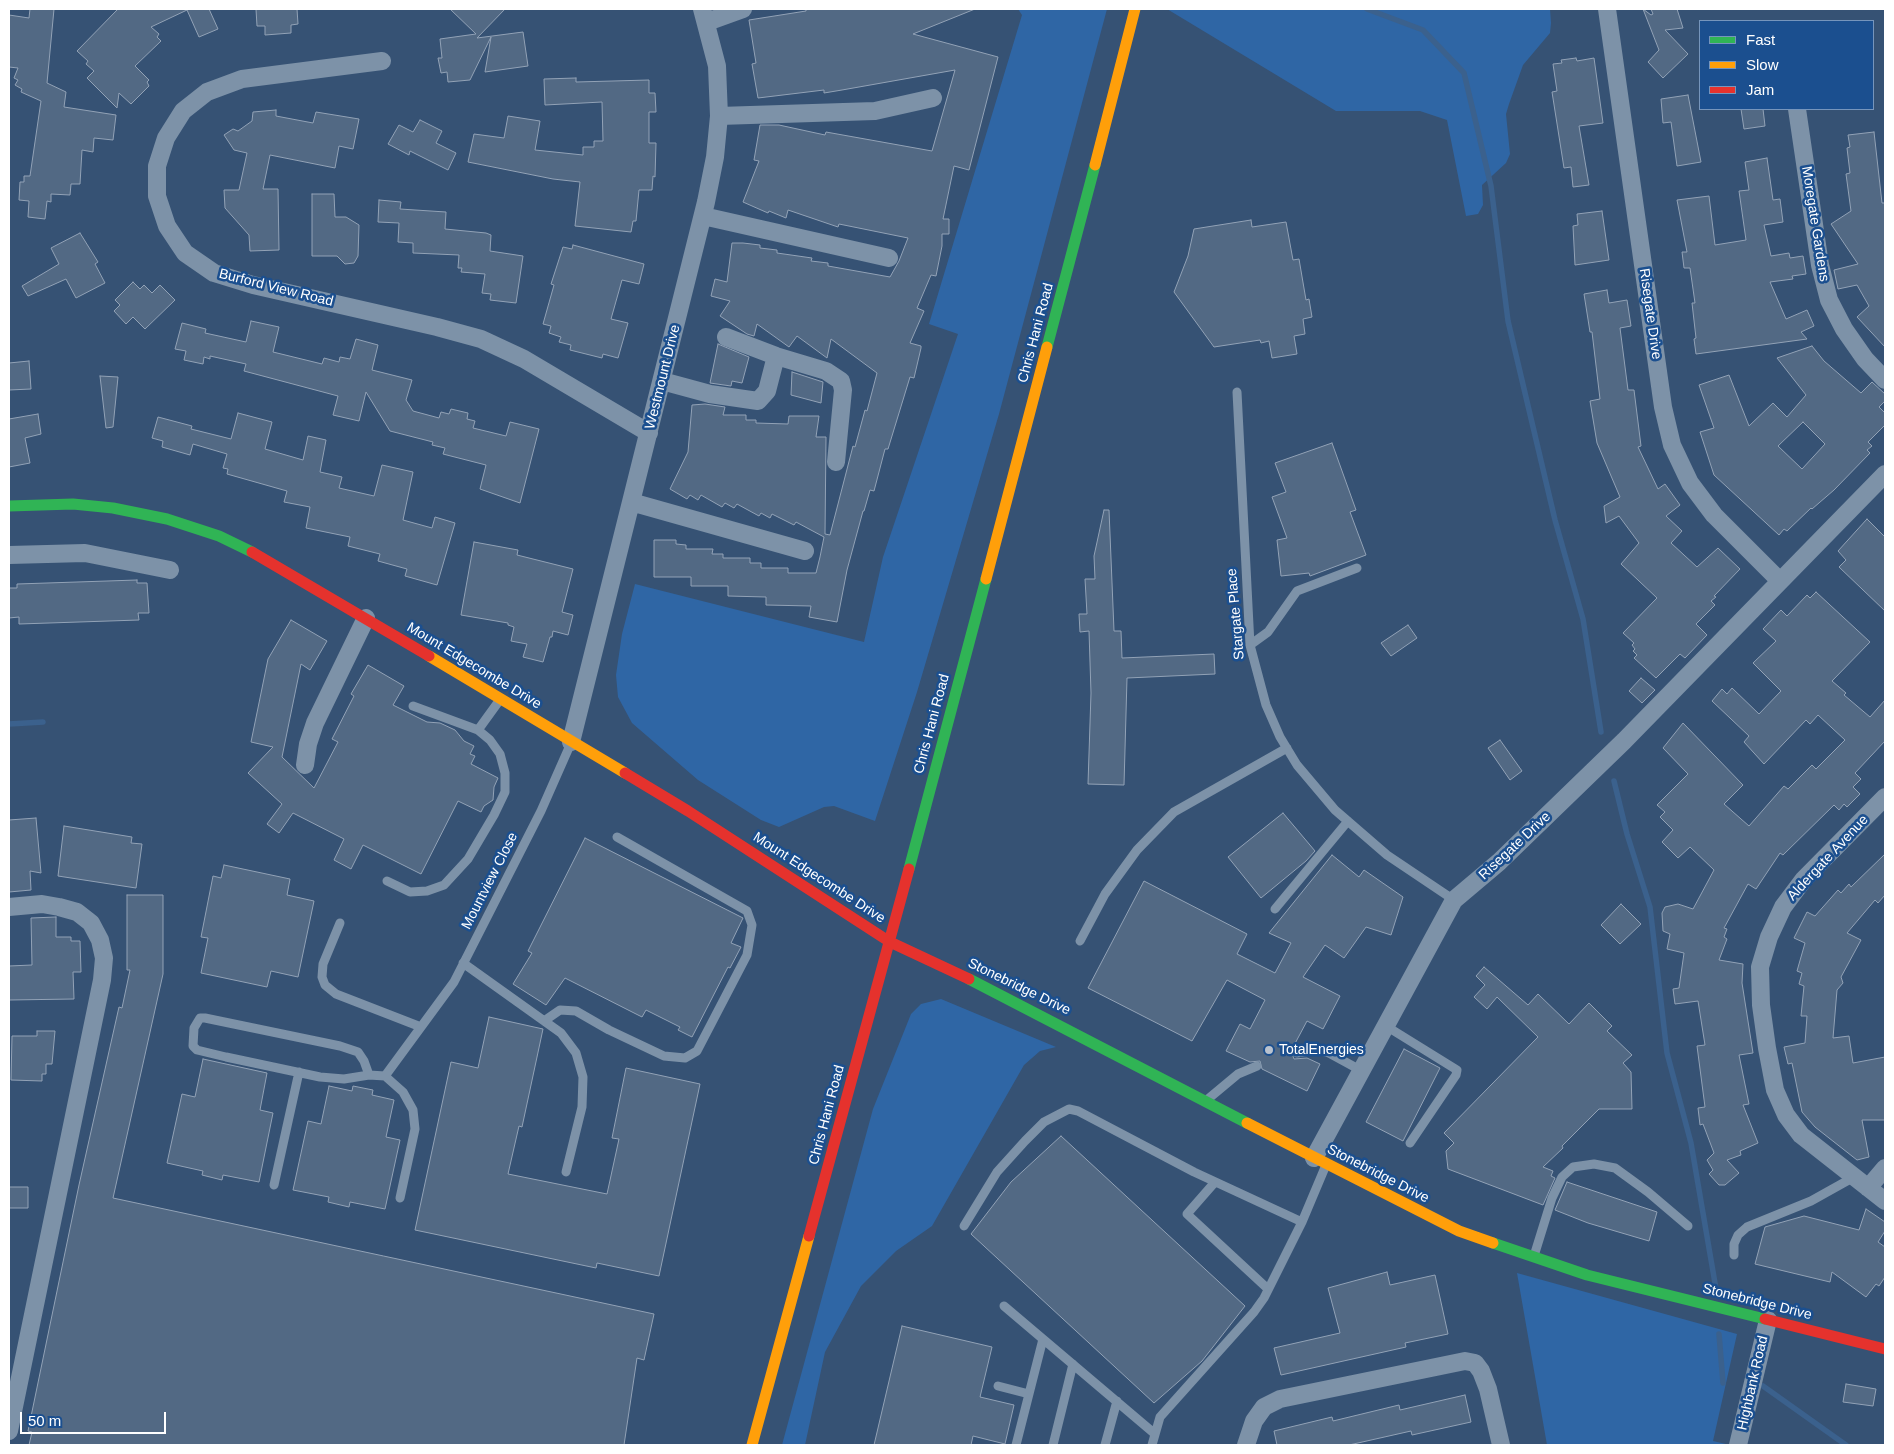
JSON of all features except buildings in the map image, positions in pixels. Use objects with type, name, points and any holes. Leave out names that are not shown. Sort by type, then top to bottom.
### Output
[{"type":"street","points":[[704,16],[743,9]]},
{"type":"street","name":"Chris Hani Road","points":[[752,1445],[890,942],[1135,9]]},
{"type":"street","name":"Risegate Drive","points":[[1607,9],[1662,406],[1672,445],[1690,483],[1714,515],[1779,580]]},
{"type":"street","name":"Westmount Drive","points":[[571,742],[703,216],[715,157],[719,116],[716,66],[704,16]]},
{"type":"street","name":"Burford View Road","points":[[382,61],[242,79],[207,92],[183,111],[166,138],[157,166],[157,196],[167,226],[185,253],[214,273],[253,285],[437,327],[481,339],[524,359],[649,433]]},
{"type":"street","points":[[719,116],[875,112],[933,98]]},
{"type":"street","name":"Moregate Gardens","points":[[1797,110],[1820,265],[1829,300],[1844,329],[1865,359],[1885,380]]},
{"type":"street","points":[[703,216],[889,258]]},
{"type":"street","points":[[726,337],[776,356],[826,371],[841,381],[843,390],[836,462]]},
{"type":"street","points":[[662,381],[710,394],[758,400],[767,391],[776,356]]},
{"type":"street","name":"Risegate Drive","points":[[1320,1162],[1362,1071],[1454,900],[1499,862],[1624,740],[1885,474]]},
{"type":"street","points":[[631,502],[652,510],[805,551]]},
{"type":"street","name":"Mount Edgecombe Drive","points":[[9,506],[73,504],[113,508],[167,519],[218,536],[262,557],[688,812],[890,942]]},
{"type":"street","points":[[9,555],[85,553],[170,570]]},
{"type":"street","points":[[305,765],[308,744],[315,723],[366,618]]},
{"type":"street","name":"Aldergate Avenue","points":[[1885,797],[1804,879],[1784,906],[1769,937],[1760,967],[1761,1005],[1775,1090],[1786,1115],[1802,1136],[1885,1201]]},
{"type":"street","points":[[9,907],[42,904],[59,906],[76,912],[91,922],[100,940],[104,958],[100,989],[11,1412],[9,1431]]},
{"type":"street","name":"Stonebridge Drive","points":[[890,942],[1000,993],[1206,1100],[1320,1162],[1459,1231],[1587,1275],[1885,1349]]},
{"type":"street","points":[[1861,1183],[1885,1168]]},
{"type":"street","name":"Highbank Road","points":[[1738,1445],[1768,1320]]},
{"type":"street","points":[[1246,1445],[1254,1422],[1264,1408],[1280,1398],[1465,1361],[1475,1363],[1482,1372],[1488,1389],[1501,1445]]},
{"type":"lane","name":"Stargate Place","points":[[1237,392],[1250,645],[1266,705],[1297,765],[1335,810],[1388,855],[1454,900]]},
{"type":"lane","points":[[1250,645],[1268,632],[1297,591],[1357,568]]},
{"type":"lane","points":[[478,730],[500,699]]},
{"type":"lane","points":[[386,881],[410,892],[444,885],[468,859],[505,792],[505,773],[500,754],[490,740],[478,730],[413,706]]},
{"type":"lane","name":"Mountview Close","points":[[384,1076],[454,982],[541,811],[571,742]]},
{"type":"lane","points":[[1080,942],[1105,894],[1131,857],[1174,812],[1287,748]]},
{"type":"lane","points":[[1275,909],[1348,821]]},
{"type":"lane","points":[[544,1020],[560,1010],[576,1011],[609,1030],[664,1056],[685,1058],[697,1052],[748,955],[752,925],[747,911],[617,837]]},
{"type":"lane","points":[[340,923],[323,964],[322,977],[325,985],[336,994],[421,1026]]},
{"type":"lane","points":[[464,963],[561,1033],[576,1053],[583,1077],[582,1107],[566,1172]]},
{"type":"lane","points":[[369,1075],[358,1052],[340,1046],[205,1018],[200,1018],[196,1022],[192,1039],[193,1046],[197,1050],[299,1072],[344,1079],[369,1075],[384,1076],[403,1092],[413,1110],[415,1129],[400,1198]]},
{"type":"lane","points":[[1386,1026],[1457,1070],[1456,1075],[1410,1143]]},
{"type":"lane","points":[[1297,1053],[1317,1050],[1329,1053],[1362,1071]]},
{"type":"lane","points":[[1206,1100],[1238,1074],[1257,1066]]},
{"type":"lane","points":[[274,1185],[299,1072]]},
{"type":"lane","points":[[964,1226],[997,1172],[1044,1122],[1061,1111],[1069,1109],[1078,1111],[1155,1153],[1302,1222]]},
{"type":"lane","points":[[1152,1445],[1160,1417],[1254,1312],[1268,1289],[1302,1222],[1320,1162]]},
{"type":"lane","points":[[1534,1258],[1552,1198],[1562,1177],[1573,1167],[1594,1164],[1615,1168],[1648,1192],[1688,1226]]},
{"type":"lane","points":[[1215,1182],[1187,1214],[1268,1289]]},
{"type":"lane","points":[[1734,1255],[1734,1244],[1738,1235],[1747,1227],[1861,1183]]},
{"type":"lane","points":[[1004,1306],[1155,1434]]},
{"type":"lane","points":[[1016,1445],[1043,1339]]},
{"type":"lane","points":[[1053,1445],[1073,1364]]},
{"type":"lane","points":[[998,1386],[1029,1394]]},
{"type":"lane","points":[[1105,1445],[1117,1400]]},
{"type":"shaded area","points":[[1018,9],[1107,9],[999,414],[917,692],[875,821],[834,806],[824,807],[779,827],[761,820],[698,780],[632,723],[618,697],[616,675],[622,634],[635,584],[864,642],[883,557],[958,334],[929,324],[1022,15]]},
{"type":"shaded area","points":[[1167,9],[1550,9],[1551,23],[1550,33],[1523,65],[1509,104],[1506,114],[1510,154],[1506,163],[1482,185],[1483,205],[1478,214],[1466,216],[1447,120],[1420,111],[1336,111]]},
{"type":"shaded area","points":[[941,999],[1056,1047],[1040,1051],[1024,1065],[932,1226],[896,1251],[861,1286],[825,1352],[805,1445],[782,1445],[873,1109],[911,1014],[921,1004]]},
{"type":"shaded area","points":[[1517,1273],[1737,1334],[1713,1441],[1730,1445],[1547,1445]]},
{"type":"waterway","points":[[1367,9],[1423,30],[1464,73],[1491,186],[1508,321],[1555,520],[1583,619],[1601,732]]},
{"type":"waterway","points":[[9,724],[43,722]]},
{"type":"waterway","points":[[1614,781],[1627,834],[1650,907],[1667,1053],[1691,1143],[1716,1289]]},
{"type":"waterway","points":[[1719,1334],[1723,1383]]},
{"type":"waterway","points":[[1763,1386],[1846,1445]]},
{"type":"traffic: fast","points":[[1047,347],[1095,165]]},
{"type":"traffic: fast","points":[[9,506],[73,504],[113,508],[167,519],[219,536],[252,552]]},
{"type":"traffic: fast","points":[[909,869],[986,579]]},
{"type":"traffic: fast","points":[[969,979],[1247,1123]]},
{"type":"traffic: fast","points":[[1493,1243],[1587,1275],[1765,1319]]},
{"type":"traffic: slow","points":[[1095,165],[1135,9]]},
{"type":"traffic: slow","points":[[986,579],[1047,347]]},
{"type":"traffic: slow","points":[[429,656],[625,773]]},
{"type":"traffic: slow","points":[[1247,1123],[1459,1231],[1493,1243]]},
{"type":"traffic: slow","points":[[752,1445],[809,1236]]},
{"type":"traffic: jam","points":[[252,552],[429,656]]},
{"type":"traffic: jam","points":[[625,773],[688,811],[890,942],[969,979]]},
{"type":"traffic: jam","points":[[809,1236],[909,869]]},
{"type":"traffic: jam","points":[[1765,1319],[1885,1349]]},
{"type":"place","name":"TotalEnergies","points":[[1269,1050]]}]
